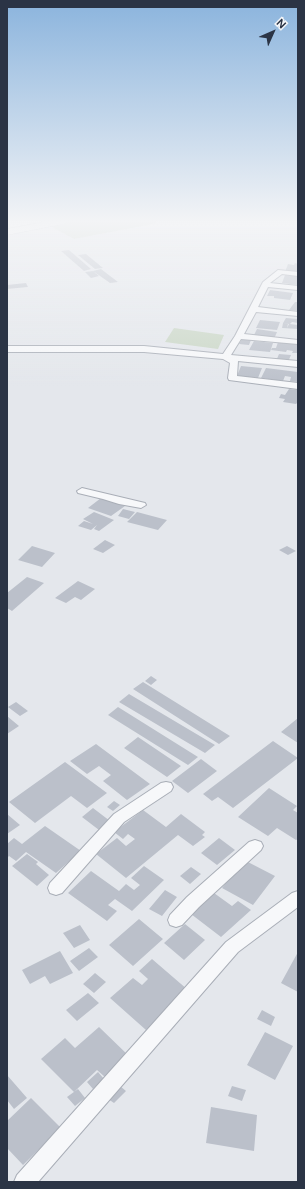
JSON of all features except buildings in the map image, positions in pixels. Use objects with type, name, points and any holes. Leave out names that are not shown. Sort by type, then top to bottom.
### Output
[{"type":"street","points":[[225,356],[239,336],[266,285],[276,276]]},
{"type":"street","points":[[266,285],[298,288]]},
{"type":"street","points":[[253,309],[298,314]]},
{"type":"street","points":[[239,336],[298,342]]},
{"type":"street","points":[[7,349],[144,349],[298,364]]},
{"type":"street","points":[[225,356],[235,362],[232,378],[298,386]]},
{"type":"street","points":[[82,491],[141,505]]},
{"type":"street","points":[[56,888],[119,818],[166,788]]},
{"type":"street","points":[[176,920],[193,902],[255,846]]},
{"type":"street","points":[[24,1182],[232,947],[298,898]]},
{"type":"green space","points":[[174,328],[224,335],[218,349],[165,342]]}]
